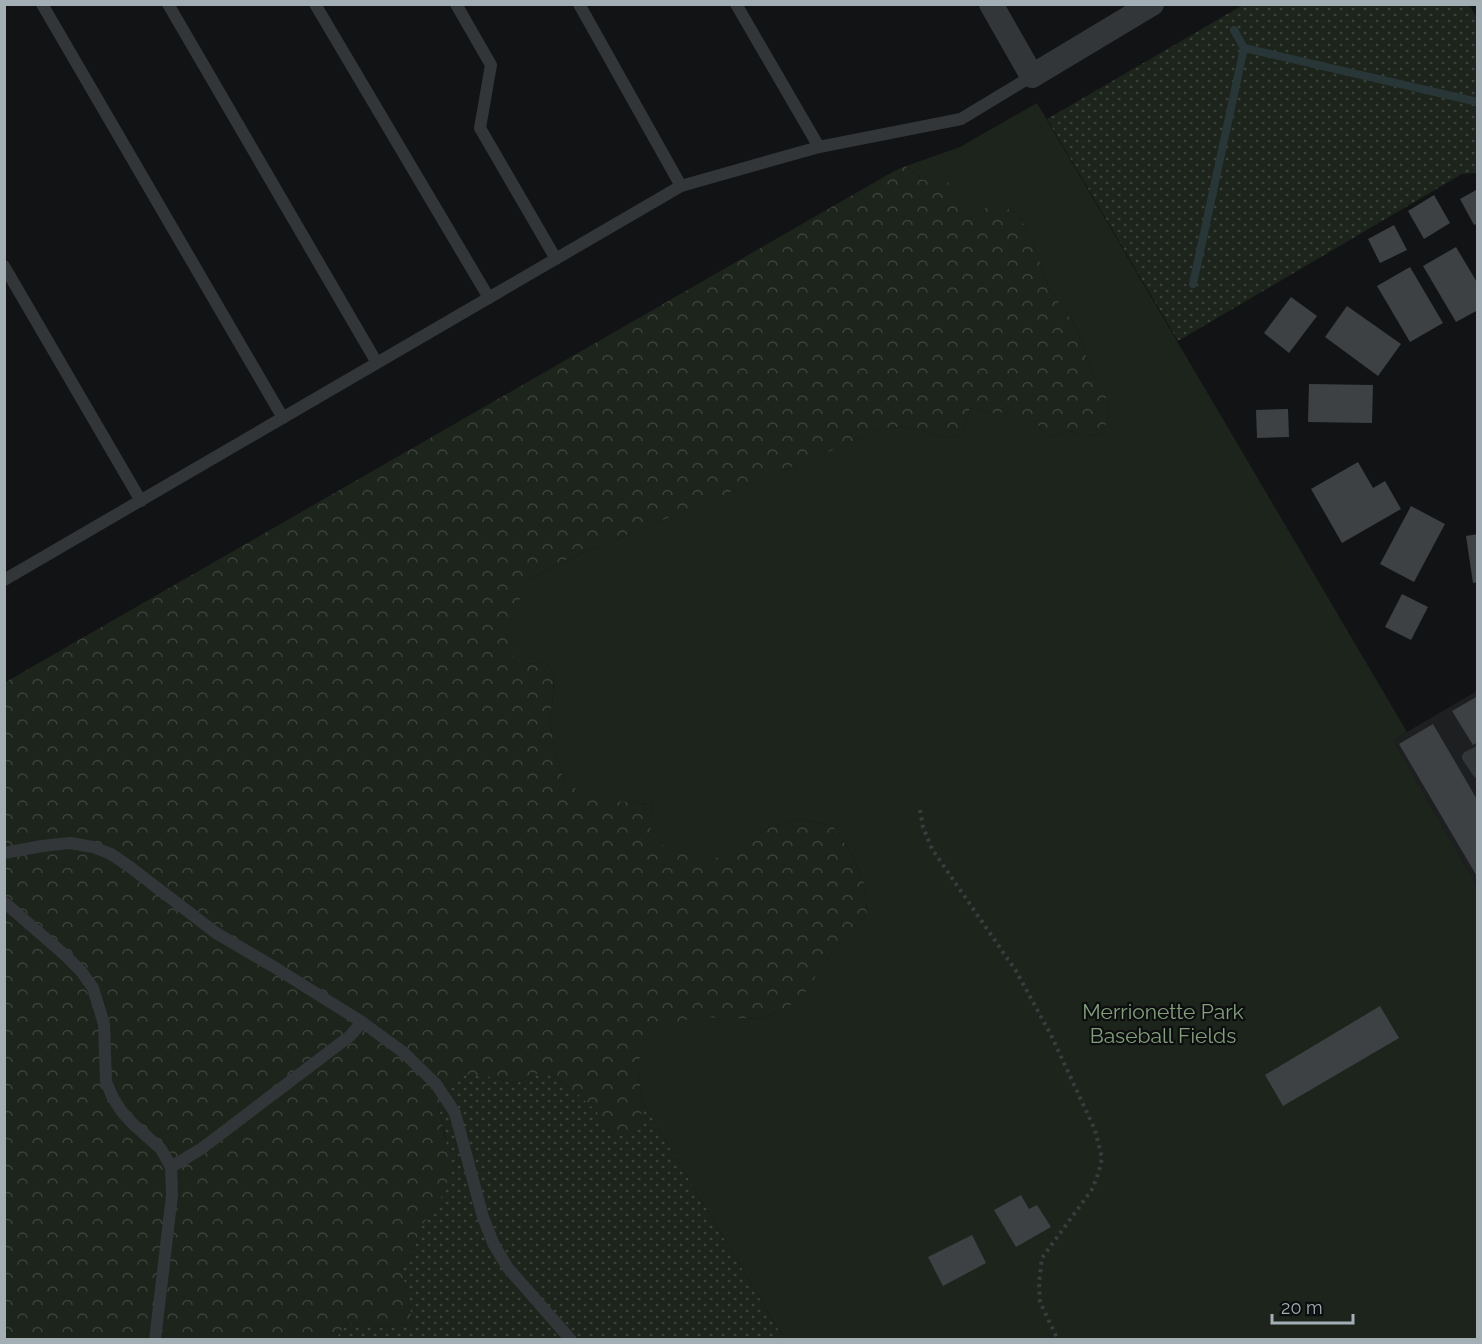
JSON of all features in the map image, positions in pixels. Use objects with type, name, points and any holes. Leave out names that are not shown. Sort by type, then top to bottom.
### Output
[{"type":"street","points":[[991,4],[1032,76],[1152,4]]},
{"type":"lane","points":[[42,4],[283,418]]},
{"type":"lane","points":[[168,4],[377,363]]},
{"type":"lane","points":[[315,4],[489,298]]},
{"type":"lane","points":[[456,4],[491,65],[480,128],[556,259]]},
{"type":"lane","points":[[579,4],[681,186]]},
{"type":"lane","points":[[736,4],[819,147]]},
{"type":"lane","points":[[4,580],[681,186],[819,147],[961,119],[1032,76]]},
{"type":"lane","points":[[4,266],[141,501]]},
{"type":"lane","points":[[1478,752],[1468,757],[1478,772]]},
{"type":"lane","points":[[4,853],[70,843],[93,847],[111,854],[216,933],[362,1022],[403,1052],[435,1084],[455,1113],[483,1217],[494,1245],[508,1268],[571,1340]]},
{"type":"lane","points":[[4,902],[66,956],[93,988],[104,1024],[106,1082],[122,1112],[161,1149],[171,1167],[172,1195],[155,1340]]},
{"type":"lane","points":[[171,1167],[201,1149],[350,1036],[362,1022]]},
{"type":"path","points":[[920,810],[923,827],[932,849],[1016,971],[1052,1035],[1095,1130],[1102,1158],[1093,1188],[1042,1258],[1039,1283],[1040,1302],[1058,1340]]},
{"type":"shaded area","points":[[1477,691],[1477,886],[1393,740]]},
{"type":"green space","points":[[1243,5],[1469,5],[1478,20],[1477,173],[1462,174],[1178,341],[1047,119]]},
{"type":"green space","name":"Merrionette Park Baseball Fields","points":[[1037,103],[1407,732],[1393,740],[1477,886],[1477,1339],[784,1339],[642,1101],[639,1076],[640,1053],[665,1029],[696,1016],[730,1019],[763,1018],[799,1001],[837,945],[867,914],[865,885],[852,854],[833,826],[797,819],[765,829],[743,851],[707,860],[670,850],[649,836],[653,819],[652,806],[637,802],[593,800],[564,781],[555,751],[550,721],[554,673],[545,662],[529,664],[514,661],[506,632],[515,608],[530,579],[561,562],[874,432],[903,426],[951,438],[960,435],[970,408],[993,413],[1017,412],[1035,422],[1045,435],[1056,436],[1067,430],[1088,436],[1104,433],[1109,415],[1105,389],[1094,377],[1074,323],[1049,288],[1035,248],[1019,214],[995,203],[966,219],[947,180],[923,180],[906,166],[960,147]]},
{"type":"green space","points":[[906,166],[923,180],[947,180],[1019,214],[1035,248],[1049,288],[1074,323],[1094,377],[1105,389],[1109,415],[1104,433],[1088,436],[1067,430],[1056,436],[1045,435],[1035,422],[1017,413],[993,413],[970,408],[960,435],[951,438],[903,426],[874,432],[561,562],[530,579],[529,664],[545,662],[554,673],[550,721],[555,751],[564,781],[614,801],[637,802],[652,806],[653,819],[743,851],[765,829],[797,819],[833,826],[852,854],[865,885],[867,914],[837,945],[800,1001],[763,1018],[730,1019],[639,1076],[642,1101],[641,1122],[631,1136],[612,1136],[597,1112],[574,1090],[550,1074],[535,1074],[515,1084],[487,1076],[460,1074],[444,1089],[439,1108],[452,1170],[439,1203],[422,1225],[402,1270],[413,1324],[384,1328],[348,1323],[334,1340],[5,1339],[4,683]]},
{"type":"green space","points":[[460,1073],[487,1076],[515,1084],[535,1074],[550,1074],[574,1090],[597,1112],[612,1136],[641,1122],[642,1101],[784,1339],[334,1340],[348,1323],[384,1328],[413,1324],[402,1270],[422,1225],[439,1203],[446,1139],[439,1108],[444,1089]]},
{"type":"building","points":[[1478,189],[1478,223],[1474,225],[1460,199]]},
{"type":"building","points":[[1434,195],[1450,223],[1424,239],[1408,211]]},
{"type":"building","points":[[1394,225],[1407,250],[1380,263],[1368,239]]},
{"type":"building","points":[[1456,247],[1478,284],[1478,310],[1456,322],[1423,266]]},
{"type":"building","points":[[1410,267],[1443,323],[1410,342],[1377,286]]},
{"type":"building","points":[[1291,297],[1317,316],[1289,353],[1264,333]]},
{"type":"building","points":[[1347,306],[1401,344],[1378,376],[1325,337]]},
{"type":"building","points":[[1309,384],[1373,385],[1372,423],[1308,422]]},
{"type":"building","points":[[1288,409],[1289,437],[1257,438],[1256,410]]},
{"type":"building","points":[[1358,462],[1373,488],[1385,481],[1401,509],[1342,543],[1311,489]]},
{"type":"building","points":[[1411,506],[1445,524],[1414,582],[1380,564]]},
{"type":"building","points":[[1478,534],[1478,582],[1473,583],[1466,536]]},
{"type":"building","points":[[1402,594],[1428,607],[1411,640],[1385,627]]},
{"type":"building","points":[[1478,696],[1478,742],[1473,745],[1452,711]]},
{"type":"building","points":[[1433,724],[1478,801],[1478,878],[1399,744]]},
{"type":"building","points":[[1380,1006],[1399,1038],[1283,1106],[1265,1075]]},
{"type":"building","points":[[1021,1195],[1029,1209],[1037,1205],[1051,1227],[1016,1247],[994,1210]]},
{"type":"building","points":[[972,1235],[986,1263],[943,1286],[928,1257]]},
{"type":"waterway","points":[[1234,30],[1244,48],[1478,102]]},
{"type":"waterway","points":[[1193,284],[1244,48]]}]
